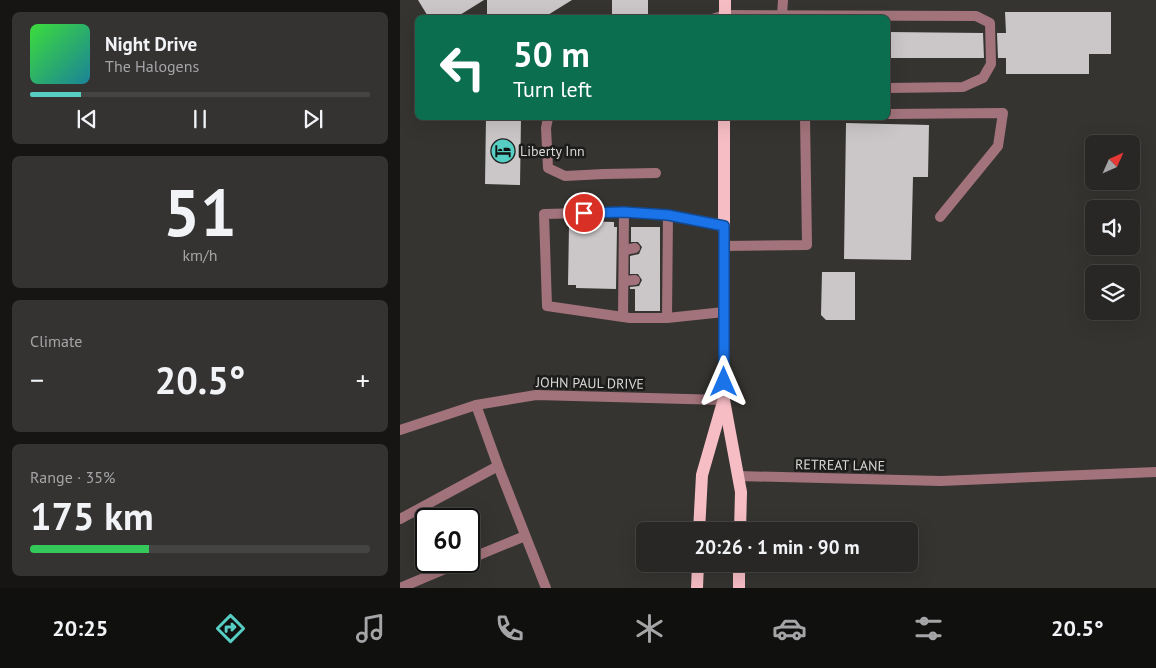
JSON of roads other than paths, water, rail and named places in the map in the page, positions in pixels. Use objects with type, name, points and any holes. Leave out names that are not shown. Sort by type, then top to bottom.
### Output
[{"type":"main road","points":[[722,15],[725,0]]},
{"type":"main road","points":[[724,120],[724,400],[742,492],[740,522]]},
{"type":"main road","points":[[699,522],[702,475],[724,400]]},
{"type":"main road","points":[[697,588],[698,572]]},
{"type":"main road","points":[[739,588],[740,572]]},
{"type":"street","points":[[782,15],[783,0]]},
{"type":"street","points":[[890,16],[976,16],[990,23],[991,64],[983,78],[964,87],[890,88]]},
{"type":"street","points":[[890,114],[1003,113],[998,146],[940,217]]},
{"type":"street","points":[[548,120],[546,128],[548,168],[565,176],[656,173]]},
{"type":"street","points":[[723,246],[807,245],[805,120]]},
{"type":"street","points":[[724,226],[668,215],[624,212],[544,214],[547,306],[630,318],[667,318],[724,312]]},
{"type":"street","points":[[623,317],[624,212]]},
{"type":"street","points":[[667,318],[663,281],[663,247],[668,215]]},
{"type":"street","points":[[624,250],[635,248]]},
{"type":"street","points":[[624,280],[635,280]]},
{"type":"street","name":"JOHN PAUL DRIVE","points":[[400,430],[476,405],[536,395],[724,400]]},
{"type":"street","points":[[476,405],[546,588]]},
{"type":"street","points":[[400,518],[498,466]]},
{"type":"street","name":"RETREAT LANE","points":[[738,476],[941,481],[1156,472]]},
{"type":"street","points":[[480,554],[525,536]]},
{"type":"street","points":[[400,588],[436,573]]},
{"type":"place","name":"Liberty Inn","points":[[503,151]]}]
